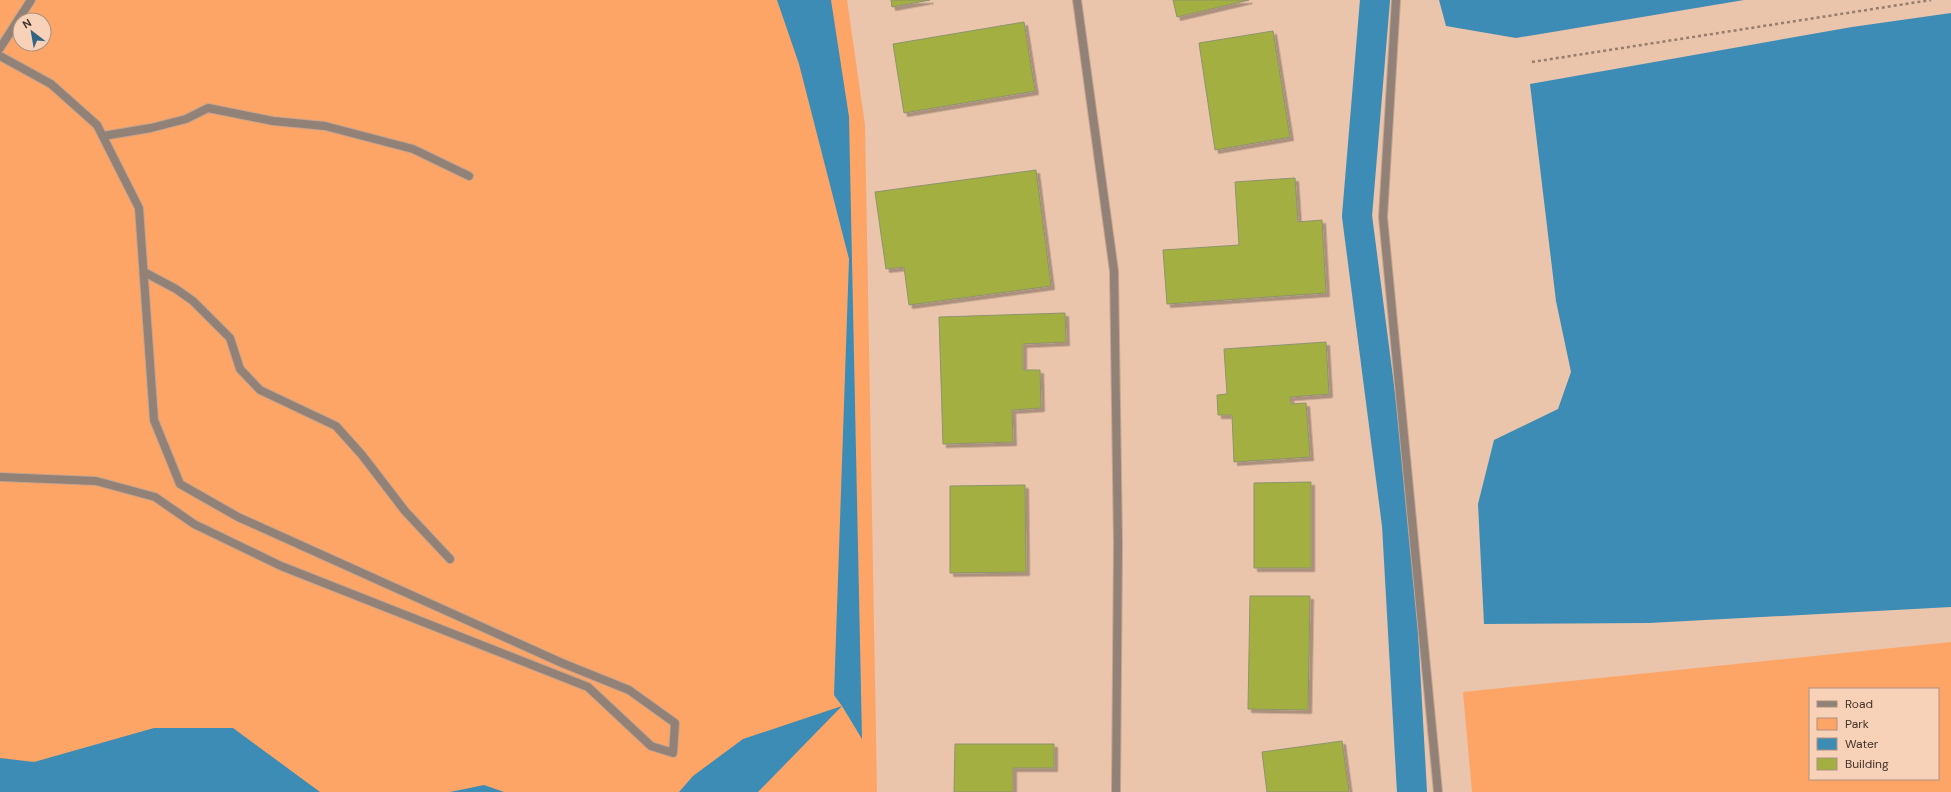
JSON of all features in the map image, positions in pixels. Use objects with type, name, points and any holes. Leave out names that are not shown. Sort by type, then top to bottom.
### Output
[{"type":"street","points":[[0,48],[31,0]]},
{"type":"street","points":[[1077,0],[1114,272],[1118,544],[1116,792]]},
{"type":"street","points":[[1396,0],[1383,217],[1438,792]]},
{"type":"street","points":[[0,56],[51,84],[98,124],[139,208],[154,420],[180,484],[246,520],[562,663],[629,690],[675,723],[673,752],[651,746],[588,687],[281,566],[194,524],[155,497],[96,481],[0,477]]},
{"type":"street","points":[[103,136],[151,128],[186,119],[208,108],[273,121],[325,126],[413,149],[469,176]]},
{"type":"street","points":[[144,272],[176,289],[194,302],[230,338],[240,369],[260,390],[336,426],[362,454],[405,511],[450,559]]},
{"type":"path","points":[[1532,62],[1931,0]]},
{"type":"green space","points":[[0,0],[847,0],[865,125],[877,792],[0,792]]},
{"type":"green space","points":[[1951,642],[1951,792],[1472,792],[1463,692]]},
{"type":"water","points":[[777,0],[831,0],[849,117],[862,739],[834,695],[849,259],[799,64]]},
{"type":"water","points":[[1439,0],[1744,0],[1516,38],[1446,26]]},
{"type":"water","points":[[1951,13],[1951,607],[1649,623],[1484,624],[1478,504],[1494,440],[1558,409],[1571,372],[1556,301],[1530,84],[1852,27]]},
{"type":"water","points":[[842,706],[758,792],[679,792],[693,776],[743,739]]},
{"type":"water","points":[[154,728],[233,728],[320,792],[0,792],[0,758],[34,762]]},
{"type":"water","points":[[484,785],[504,792],[450,792]]},
{"type":"building","points":[[891,0],[930,0],[892,7]]},
{"type":"building","points":[[1173,0],[1249,0],[1177,17]]},
{"type":"building","points":[[1024,22],[1035,91],[904,113],[893,44]]},
{"type":"building","points":[[1273,31],[1290,137],[1215,150],[1199,43]]},
{"type":"building","points":[[1036,170],[1051,286],[909,305],[904,267],[886,269],[875,192]]},
{"type":"building","points":[[1295,178],[1298,222],[1322,220],[1326,293],[1167,304],[1163,250],[1239,245],[1235,182]]},
{"type":"building","points":[[1065,313],[1066,342],[1023,344],[1023,370],[1040,370],[1041,408],[1012,410],[1013,442],[943,444],[939,317]]},
{"type":"building","points":[[1326,342],[1329,394],[1290,397],[1291,404],[1306,403],[1310,457],[1234,462],[1232,415],[1218,415],[1217,395],[1227,394],[1224,349]]},
{"type":"building","points":[[1311,482],[1311,568],[1254,568],[1254,483]]},
{"type":"building","points":[[1025,485],[1026,572],[950,573],[950,486]]},
{"type":"building","points":[[1250,596],[1310,596],[1308,710],[1248,709]]},
{"type":"building","points":[[1342,741],[1349,792],[1267,792],[1262,752]]},
{"type":"building","points":[[955,744],[1054,744],[1054,768],[1013,768],[1013,792],[954,792]]},
{"type":"waterway","points":[[1375,0],[1357,216],[1397,525],[1412,792]]}]
